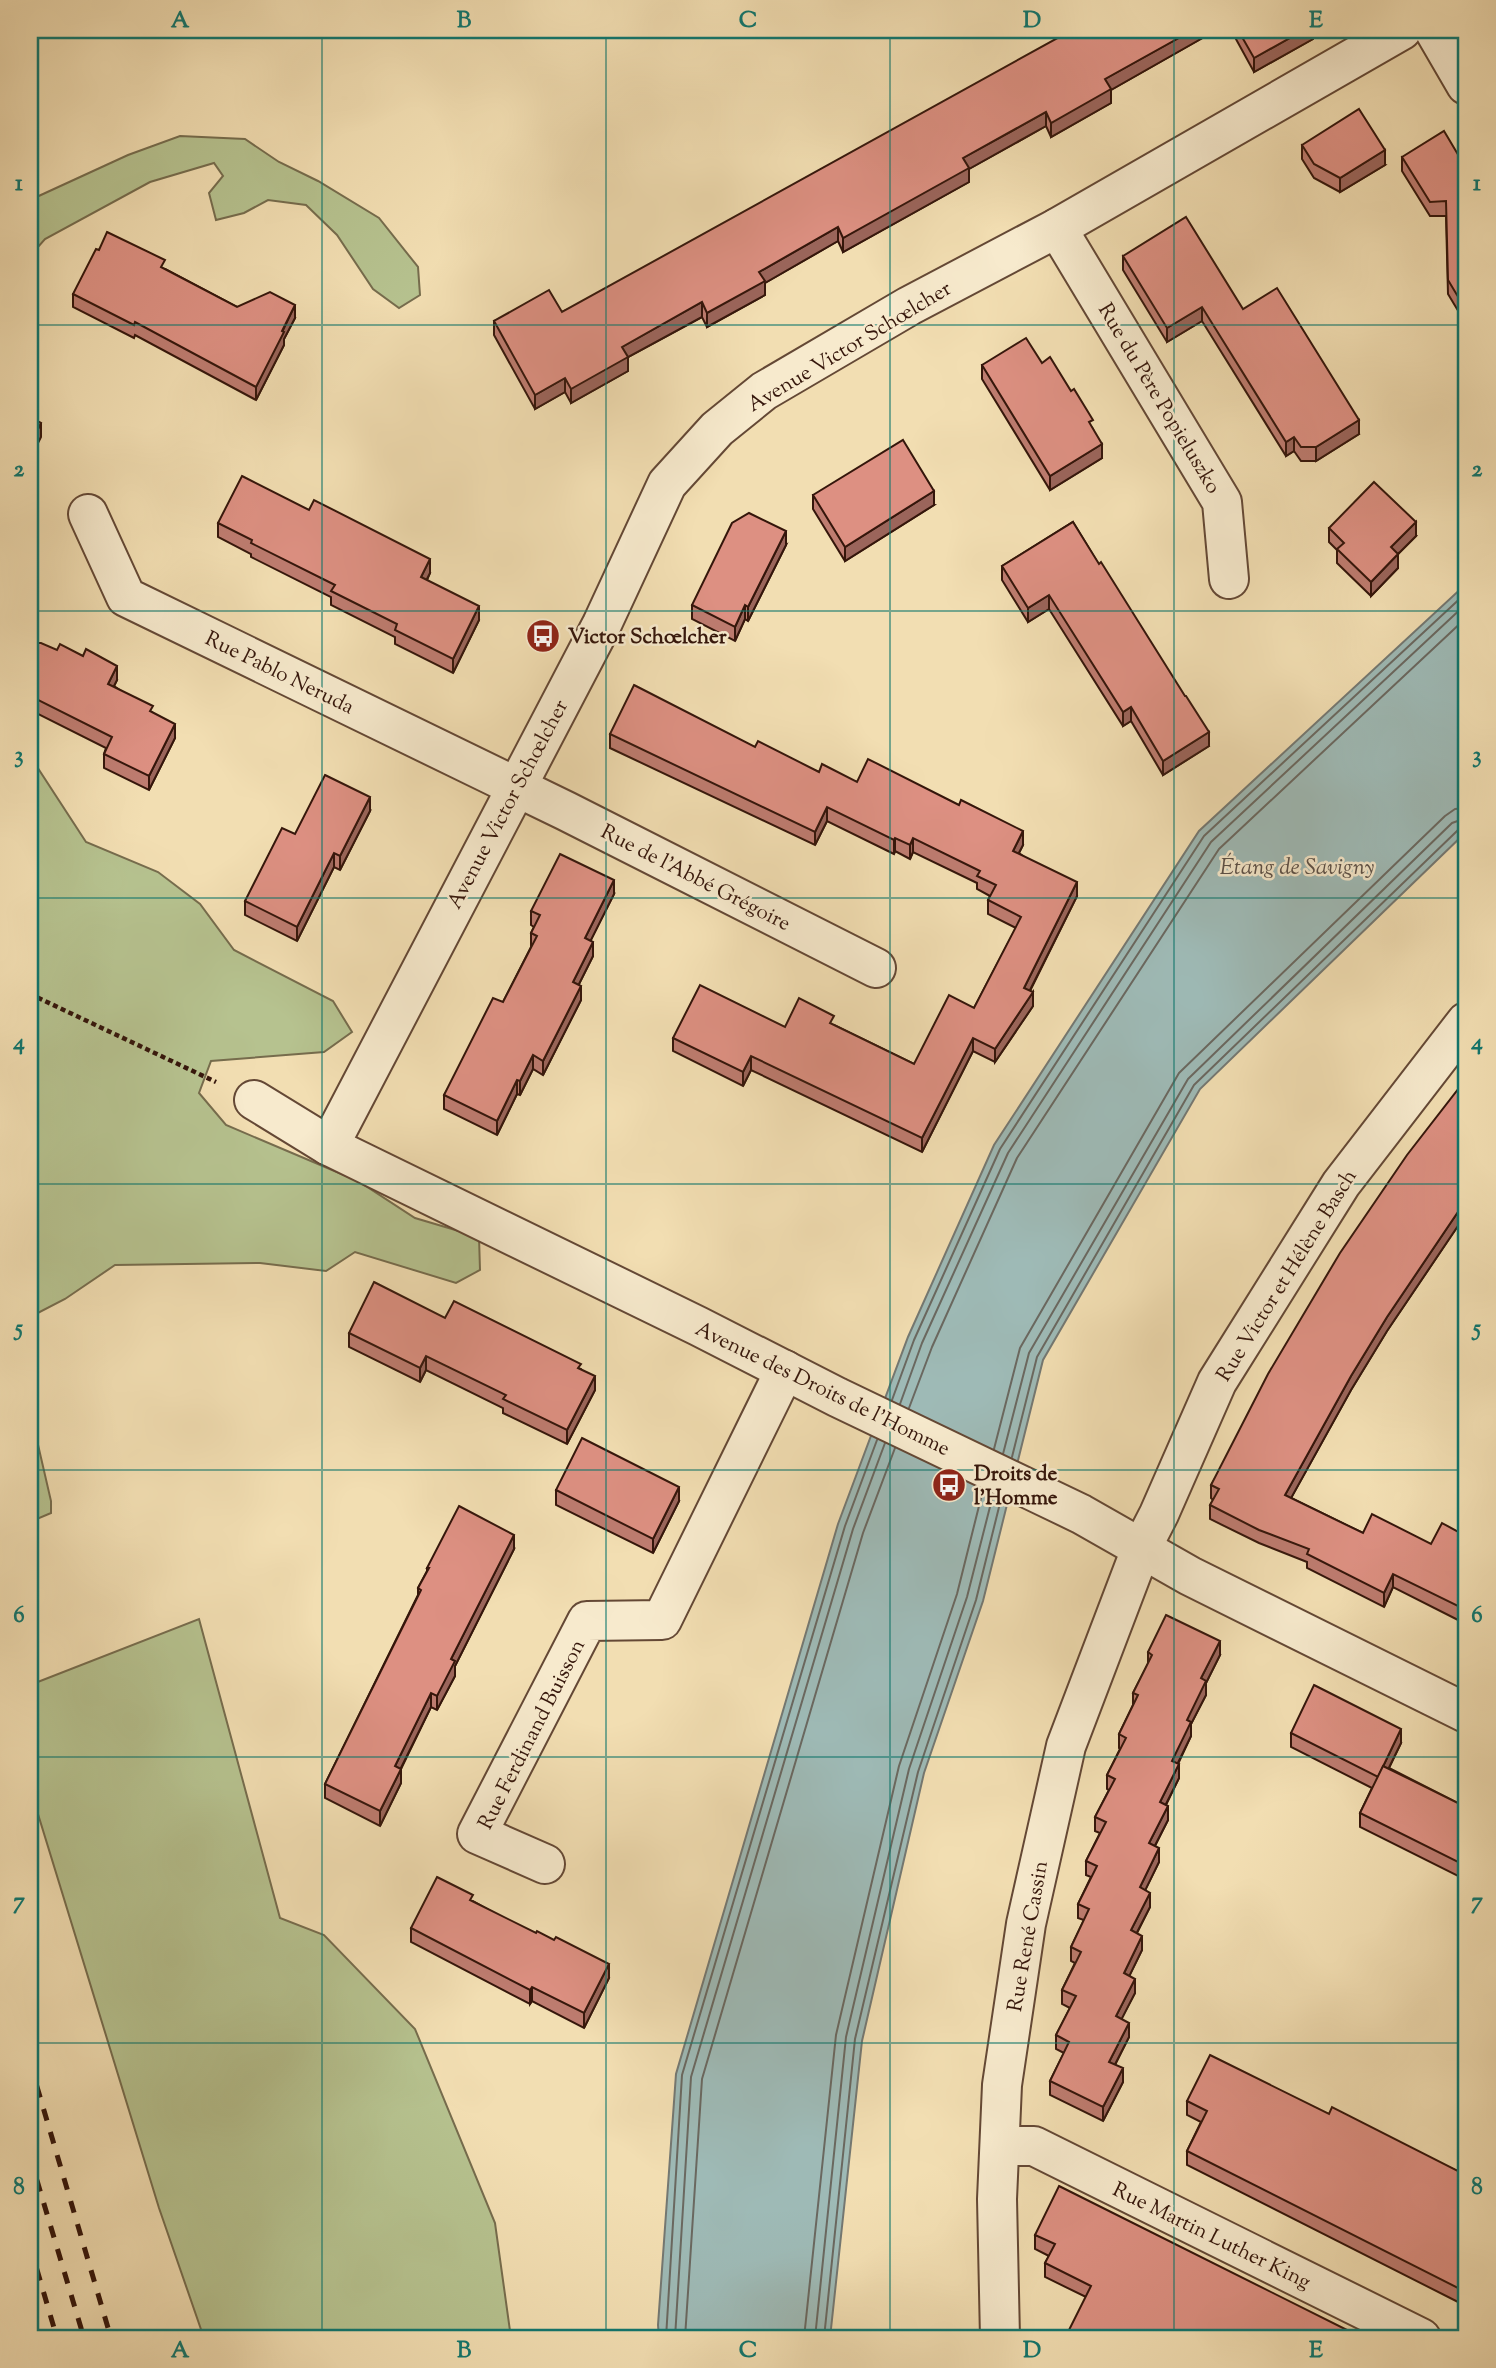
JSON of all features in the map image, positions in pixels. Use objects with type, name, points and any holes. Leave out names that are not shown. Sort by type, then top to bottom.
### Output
[{"type":"street","name":"Avenue Victor Schœlcher","points":[[329,1146],[602,624],[667,484],[717,429],[764,391],[909,306],[1057,228],[1402,30]]},
{"type":"street","points":[[1434,30],[1466,85]]},
{"type":"street","name":"Rue du Père Popieluszko","points":[[1057,228],[1222,502],[1228,579]]},
{"type":"street","name":"Rue Pablo Neruda","points":[[88,514],[126,597],[516,787]]},
{"type":"street","name":"Rue de l'Abbé Grégoire","points":[[516,787],[877,968]]},
{"type":"street","name":"Rue Victor et Hélène Basch","points":[[1141,1549],[1217,1382],[1341,1184],[1466,1022]]},
{"type":"street","name":"Avenue des Droits de l'Homme","points":[[254,1100],[329,1146],[1081,1514],[1190,1576],[1466,1713]]},
{"type":"street","name":"Rue Ferdinand Buisson","points":[[545,1864],[477,1834],[587,1621],[662,1620],[785,1370]]},
{"type":"street","name":"Rue René Cassin","points":[[1000,2338],[997,2199],[1002,2085],[1026,1924],[1066,1746],[1141,1549]]},
{"type":"street","name":"Rue Martin Luther King","points":[[1000,2146],[1034,2146],[1421,2338]]},
{"type":"path","points":[[30,994],[254,1100]]},
{"type":"green space","points":[[180,136],[245,139],[279,162],[318,181],[379,218],[418,267],[420,295],[399,308],[373,289],[337,235],[306,205],[268,200],[244,213],[216,220],[209,193],[223,176],[214,163],[150,182],[45,239],[30,256],[30,200],[128,155]]},
{"type":"green space","points":[[30,756],[86,842],[158,872],[200,904],[234,950],[333,1001],[352,1032],[324,1052],[211,1061],[199,1093],[226,1125],[358,1181],[415,1218],[479,1237],[480,1270],[456,1283],[355,1252],[326,1271],[260,1263],[115,1265],[65,1299],[30,1317]]},
{"type":"green space","points":[[30,1410],[51,1501],[51,1513],[37,1519],[30,1516]]},
{"type":"green space","points":[[199,1619],[280,1918],[324,1935],[415,2029],[495,2223],[511,2338],[204,2338],[159,2208],[30,1788],[30,1685]]},
{"type":"water","name":"Étang de Savigny","points":[[1466,584],[1466,832],[1200,1089],[1043,1360],[983,1601],[924,1773],[862,2041],[830,2338],[659,2338],[676,2074],[838,1524],[908,1337],[994,1145],[1199,831]]},
{"type":"building","points":[[1072,30],[1193,30],[1105,79],[1111,89],[1051,123],[1046,112],[963,158],[969,168],[843,238],[838,227],[759,272],[765,281],[707,313],[702,302],[622,347],[628,357],[571,389],[565,378],[535,395],[494,321],[549,290],[562,312]]},
{"type":"building","points":[[1238,30],[1304,30],[1254,58]]},
{"type":"building","points":[[1359,109],[1385,150],[1340,178],[1314,164],[1302,145]]},
{"type":"building","points":[[1444,131],[1466,168],[1466,310],[1448,280],[1446,201],[1430,202],[1402,157]]},
{"type":"building","points":[[1186,217],[1243,309],[1277,288],[1359,420],[1316,447],[1301,447],[1294,437],[1286,442],[1202,307],[1167,328],[1123,256]]},
{"type":"building","points":[[107,232],[165,260],[161,267],[237,307],[270,292],[295,305],[256,387],[135,322],[134,325],[73,294]]},
{"type":"building","points":[[1026,338],[1042,363],[1050,357],[1071,391],[1074,389],[1093,420],[1089,422],[1102,444],[1050,476],[982,365]]},
{"type":"building","points":[[30,417],[41,423],[30,445]]},
{"type":"building","points":[[903,440],[934,491],[845,547],[813,495]]},
{"type":"building","points":[[242,476],[309,510],[314,500],[430,559],[421,577],[479,606],[453,659],[395,630],[397,624],[331,591],[335,585],[251,543],[252,540],[218,523]]},
{"type":"building","points":[[1374,482],[1416,522],[1391,547],[1398,554],[1371,582],[1337,549],[1344,543],[1329,528]]},
{"type":"building","points":[[749,513],[786,531],[735,627],[692,605],[732,523]]},
{"type":"building","points":[[1073,522],[1209,732],[1163,761],[1131,707],[1123,712],[1049,595],[1028,608],[1002,566]]},
{"type":"building","points":[[30,643],[41,643],[57,650],[60,644],[83,656],[86,649],[117,666],[108,684],[153,706],[150,711],[175,724],[149,776],[104,754],[112,737],[30,696]]},
{"type":"building","points":[[634,685],[755,747],[758,741],[819,772],[822,764],[857,782],[868,759],[959,805],[961,800],[1023,831],[1013,851],[1077,882],[1024,988],[1033,992],[995,1049],[973,1038],[922,1138],[751,1056],[743,1072],[673,1038],[700,985],[785,1027],[799,998],[834,1016],[830,1023],[914,1064],[949,995],[974,1008],[1021,917],[988,900],[996,885],[977,876],[980,871],[913,838],[910,845],[895,838],[894,840],[827,807],[815,832],[610,734]]},
{"type":"building","points":[[325,775],[370,797],[340,856],[334,853],[297,927],[245,901],[282,828],[295,834]]},
{"type":"building","points":[[560,854],[614,880],[585,938],[593,942],[573,982],[581,986],[543,1061],[533,1055],[497,1121],[444,1095],[493,998],[503,1002],[537,936],[531,933],[540,915],[531,911]]},
{"type":"building","points":[[1466,1079],[1466,1200],[1387,1317],[1285,1495],[1363,1533],[1372,1514],[1431,1544],[1442,1523],[1466,1536],[1466,1610],[1393,1574],[1384,1593],[1307,1554],[1309,1549],[1259,1530],[1210,1505],[1219,1489],[1211,1485],[1268,1374],[1340,1253],[1407,1155]]},
{"type":"building","points":[[374,1282],[445,1318],[454,1301],[581,1364],[578,1368],[595,1376],[567,1430],[503,1399],[506,1395],[426,1356],[420,1368],[349,1333]]},
{"type":"building","points":[[582,1438],[679,1487],[653,1539],[556,1490]]},
{"type":"building","points":[[459,1506],[514,1535],[451,1659],[455,1661],[437,1696],[431,1693],[395,1766],[401,1769],[380,1811],[325,1784],[421,1590],[418,1588],[427,1568]]},
{"type":"building","points":[[1166,1615],[1220,1641],[1201,1678],[1206,1681],[1187,1720],[1191,1722],[1172,1761],[1179,1764],[1160,1802],[1168,1806],[1149,1843],[1159,1848],[1140,1887],[1150,1893],[1131,1930],[1142,1936],[1124,1973],[1135,1979],[1116,2016],[1129,2023],[1109,2062],[1123,2068],[1103,2107],[1050,2081],[1069,2042],[1056,2035],[1076,1996],[1062,1990],[1081,1952],[1071,1947],[1089,1909],[1078,1904],[1097,1866],[1086,1861],[1106,1822],[1095,1817],[1115,1779],[1107,1775],[1126,1738],[1119,1734],[1138,1695],[1133,1693],[1152,1655],[1148,1652]]},
{"type":"building","points":[[1314,1685],[1401,1729],[1378,1777],[1291,1733]]},
{"type":"building","points":[[1383,1766],[1466,1807],[1466,1866],[1360,1813]]},
{"type":"building","points":[[437,1877],[473,1895],[470,1900],[536,1933],[537,1931],[554,1940],[556,1937],[609,1964],[584,2013],[532,1987],[530,1990],[411,1928]]},
{"type":"building","points":[[1210,2055],[1329,2114],[1332,2107],[1466,2175],[1466,2292],[1187,2151],[1207,2111],[1187,2101]]},
{"type":"building","points":[[1059,2186],[1363,2338],[1065,2338],[1091,2286],[1045,2263],[1055,2244],[1035,2235]]},
{"type":"railway","points":[[30,2063],[111,2338]]},
{"type":"railway","points":[[30,2157],[84,2338]]},
{"type":"railway","points":[[30,2246],[57,2338]]},
{"type":"place","name":"Victor Schœlcher","points":[[543,636]]},
{"type":"place","name":"Droits de l'Homme","points":[[949,1485]]}]
